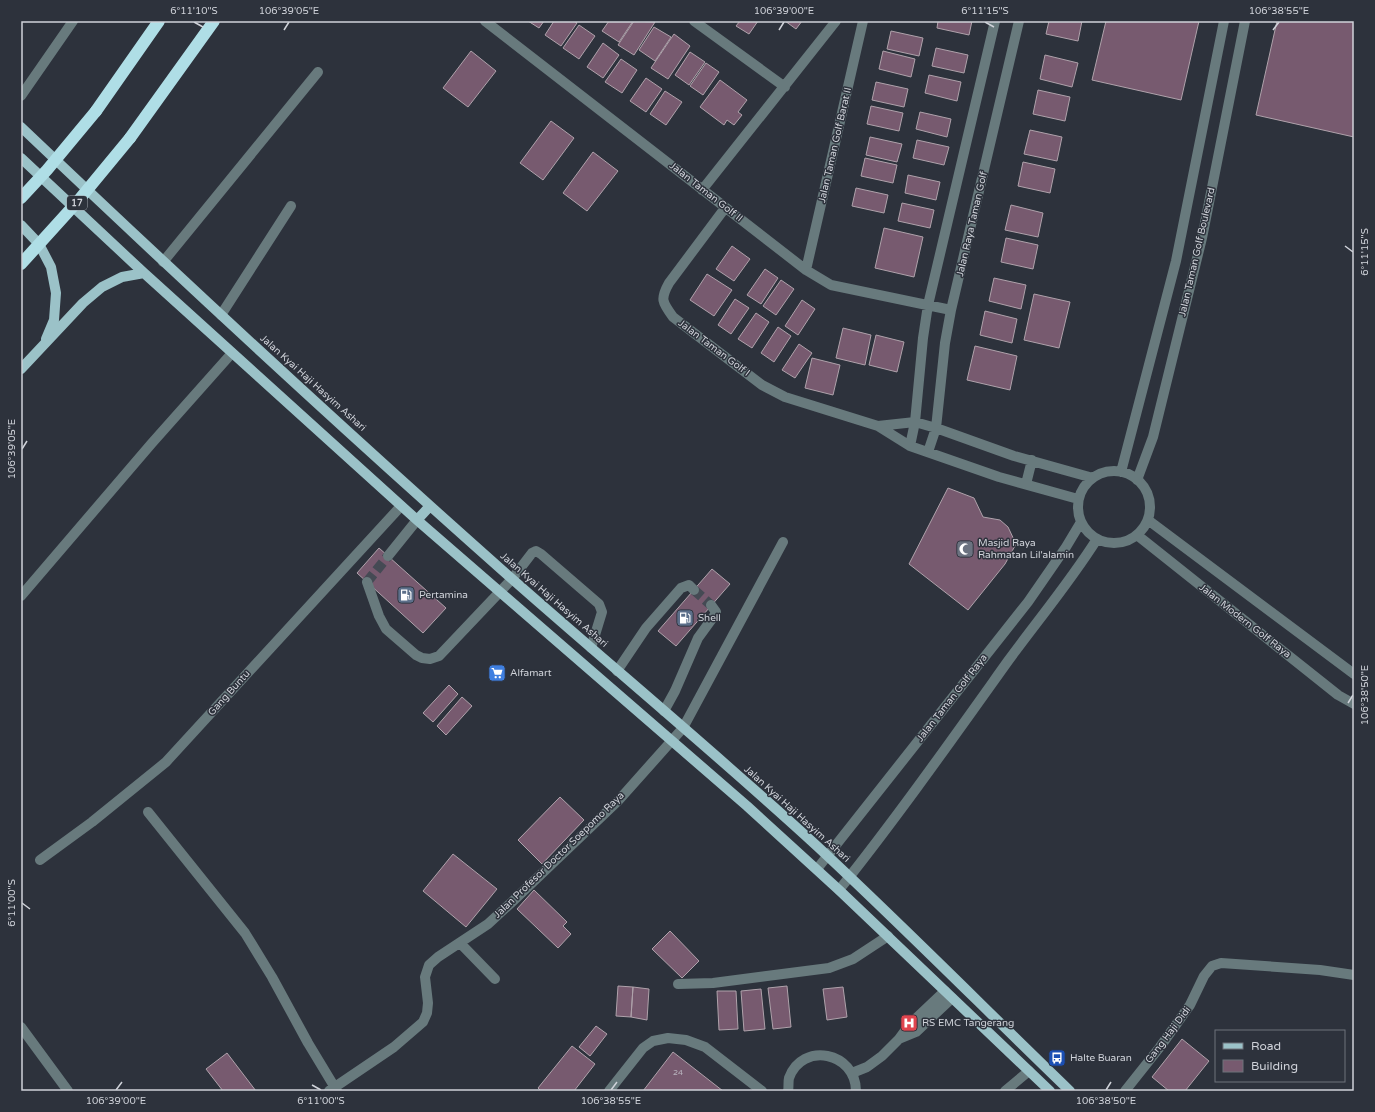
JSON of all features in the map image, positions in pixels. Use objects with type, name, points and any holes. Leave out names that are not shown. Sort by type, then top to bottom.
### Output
[{"type":"highway","points":[[21,198],[96,111],[159,21]]},
{"type":"highway","name":"17","points":[[21,264],[78,201],[130,138],[214,21]]},
{"type":"main road","name":"Jalan Kyai Haji Hasyim Ashari","points":[[21,127],[163,262],[430,506],[827,856],[1070,1091]]},
{"type":"main road","points":[[21,158],[144,273],[401,506],[748,806],[888,936],[1050,1091]]},
{"type":"main road","points":[[21,225],[39,244],[51,268],[56,294],[54,320],[44,344]]},
{"type":"main road","points":[[21,369],[82,303],[102,287],[122,277],[144,273]]},
{"type":"main road","points":[[417,520],[430,506]]},
{"type":"street","points":[[21,96],[73,21]]},
{"type":"street","name":"Jalan Taman Golf II","points":[[485,21],[806,270],[831,285],[951,310]]},
{"type":"street","points":[[694,21],[785,87]]},
{"type":"street","points":[[702,190],[836,21]]},
{"type":"street","name":"Jalan Taman Golf Barat II","points":[[806,270],[863,21]]},
{"type":"street","points":[[995,21],[928,305],[923,338],[915,422],[910,446],[999,477],[1078,499]]},
{"type":"street","name":"Jalan Raya Taman Golf","points":[[928,452],[936,428],[945,343],[951,310],[1019,21]]},
{"type":"street","name":"Jalan Taman Golf Boulevard","points":[[1122,472],[1176,260],[1224,21]]},
{"type":"street","name":"Jalan Taman Golf Boulevard","points":[[1137,480],[1153,437],[1202,238],[1245,21]]},
{"type":"street","points":[[163,262],[318,72]]},
{"type":"street","points":[[221,315],[292,206]]},
{"type":"street","name":"Jalan Taman Golf I","points":[[726,208],[663,293],[663,304],[672,317],[762,385],[785,397],[878,426],[910,446]]},
{"type":"street","points":[[21,596],[152,443],[232,353]]},
{"type":"street","points":[[915,422],[1006,453],[1093,478]]},
{"type":"street","name":"Jalan Taman Golf I","points":[[878,426],[915,422]]},
{"type":"street","points":[[1026,484],[1032,460]]},
{"type":"street","points":[[1107,472],[1122,472],[1137,480],[1146,491],[1150,505],[1148,520],[1144,528],[1128,541],[1107,543],[1097,539],[1088,532],[1081,522],[1078,511],[1078,499],[1084,487],[1093,478],[1107,472]]},
{"type":"street","name":"Gang Buntu","points":[[40,860],[92,822],[166,762],[401,506]]},
{"type":"street","points":[[388,556],[417,520]]},
{"type":"street","points":[[1148,520],[1354,674]]},
{"type":"street","name":"Jalan Taman Golf Raya","points":[[817,870],[1028,602],[1066,547],[1081,522]]},
{"type":"street","name":"Jalan Modern Golf Raya","points":[[1137,535],[1338,695],[1354,704]]},
{"type":"street","points":[[839,890],[1084,560],[1097,539]]},
{"type":"street","name":"Jalan Profesor Doctor Soepomo Raya","points":[[334,1090],[394,1047],[423,1022],[427,1014],[428,1003],[425,977],[429,965],[438,957],[488,924],[518,897],[618,801],[673,741],[683,728],[782,542]]},
{"type":"street","points":[[367,582],[379,616],[386,629],[416,655],[422,658],[430,659],[439,656],[500,593],[532,553],[536,551],[599,604],[602,612],[591,648]]},
{"type":"street","points":[[617,671],[646,628],[681,588],[689,585],[694,590]]},
{"type":"street","points":[[664,711],[675,691],[698,638],[716,612],[711,605]]},
{"type":"street","points":[[148,812],[245,933],[272,977],[334,1090]]},
{"type":"street","points":[[678,984],[713,983],[829,968],[853,959],[888,936]]},
{"type":"street","points":[[460,943],[495,980]]},
{"type":"street","name":"Gang Haji Didi","points":[[1125,1091],[1190,1006],[1204,976],[1212,966],[1221,963],[1354,974]]},
{"type":"street","points":[[852,1074],[876,1061],[899,1039],[916,1032],[949,995]]},
{"type":"street","points":[[21,1027],[68,1091]]},
{"type":"street","points":[[609,1091],[642,1048],[653,1041],[668,1038],[686,1040],[705,1047],[762,1091]]},
{"type":"street","points":[[788,1091],[789,1079],[796,1067],[806,1059],[819,1055],[832,1057],[844,1063],[852,1074],[856,1091]]},
{"type":"street","points":[[1004,1091],[1029,1071]]},
{"type":"building","points":[[528,21],[544,21],[539,28]]},
{"type":"building","points":[[554,21],[574,21],[577,23],[561,46],[545,35]]},
{"type":"building","points":[[609,21],[633,21],[619,42],[602,31]]},
{"type":"building","points":[[634,21],[655,22],[634,55],[618,45]]},
{"type":"building","points":[[740,21],[758,21],[749,34],[736,26]]},
{"type":"building","points":[[785,21],[802,21],[796,29]]},
{"type":"building","points":[[938,21],[972,21],[969,35],[937,28]]},
{"type":"building","points":[[1049,21],[1082,21],[1078,41],[1046,34]]},
{"type":"building","points":[[1106,21],[1199,21],[1181,100],[1092,80]]},
{"type":"building","points":[[1277,21],[1354,21],[1354,137],[1256,115]]},
{"type":"building","points":[[579,25],[595,36],[579,59],[563,48]]},
{"type":"building","points":[[654,27],[671,37],[655,61],[639,50]]},
{"type":"building","points":[[891,31],[923,38],[919,56],[887,49]]},
{"type":"building","points":[[674,34],[690,46],[668,79],[651,68]]},
{"type":"building","points":[[603,43],[619,55],[603,78],[587,67]]},
{"type":"building","points":[[936,48],[968,55],[964,73],[932,66]]},
{"type":"building","points":[[471,51],[496,71],[468,107],[443,88]]},
{"type":"building","points":[[883,51],[915,59],[911,77],[879,69]]},
{"type":"building","points":[[690,52],[705,62],[689,85],[675,75]]},
{"type":"building","points":[[1045,55],[1078,63],[1072,87],[1040,79]]},
{"type":"building","points":[[621,59],[637,70],[622,93],[605,82]]},
{"type":"building","points":[[706,63],[719,72],[703,95],[690,86]]},
{"type":"building","points":[[929,75],[961,82],[957,101],[925,93]]},
{"type":"building","points":[[646,78],[662,89],[646,112],[630,101]]},
{"type":"building","points":[[720,80],[747,100],[738,112],[742,115],[734,125],[727,120],[724,125],[700,107]]},
{"type":"building","points":[[876,82],[908,89],[904,107],[872,100]]},
{"type":"building","points":[[1038,90],[1070,97],[1065,121],[1033,114]]},
{"type":"building","points":[[665,91],[682,102],[666,125],[650,114]]},
{"type":"building","points":[[871,106],[903,113],[899,131],[867,124]]},
{"type":"building","points":[[920,112],[951,119],[947,137],[916,129]]},
{"type":"building","points":[[551,121],[574,138],[543,180],[520,163]]},
{"type":"building","points":[[1030,130],[1062,137],[1057,161],[1024,154]]},
{"type":"building","points":[[870,137],[902,144],[897,162],[866,155]]},
{"type":"building","points":[[917,140],[949,147],[944,165],[913,158]]},
{"type":"building","points":[[593,152],[618,171],[587,211],[563,193]]},
{"type":"building","points":[[865,158],[897,165],[893,183],[861,176]]},
{"type":"building","points":[[1023,162],[1055,169],[1050,193],[1018,186]]},
{"type":"building","points":[[908,175],[940,182],[936,200],[905,193]]},
{"type":"building","points":[[856,188],[888,195],[884,213],[852,206]]},
{"type":"building","points":[[902,203],[934,210],[930,228],[898,221]]},
{"type":"building","points":[[1011,205],[1043,213],[1038,237],[1005,230]]},
{"type":"building","points":[[884,228],[923,237],[914,277],[875,268]]},
{"type":"building","points":[[1006,238],[1038,245],[1033,269],[1001,262]]},
{"type":"building","points":[[732,246],[750,259],[734,281],[716,269]]},
{"type":"building","points":[[765,269],[778,278],[761,304],[747,295]]},
{"type":"building","points":[[707,274],[732,290],[714,316],[690,300]]},
{"type":"building","points":[[994,278],[1026,285],[1021,309],[989,301]]},
{"type":"building","points":[[781,280],[794,289],[776,315],[763,306]]},
{"type":"building","points":[[1034,294],[1070,302],[1059,348],[1024,340]]},
{"type":"building","points":[[735,299],[749,308],[731,334],[718,325]]},
{"type":"building","points":[[802,300],[815,309],[798,335],[785,326]]},
{"type":"building","points":[[985,311],[1017,319],[1012,343],[980,335]]},
{"type":"building","points":[[756,313],[769,322],[752,348],[738,339]]},
{"type":"building","points":[[778,327],[791,336],[774,362],[761,353]]},
{"type":"building","points":[[843,328],[871,335],[865,365],[836,358]]},
{"type":"building","points":[[876,335],[904,342],[897,372],[869,365]]},
{"type":"building","points":[[799,344],[812,353],[795,378],[782,370]]},
{"type":"building","points":[[975,346],[1017,356],[1010,390],[967,380]]},
{"type":"building","points":[[812,358],[840,365],[833,395],[805,388]]},
{"type":"building","name":"Masjid Raya Rahmatan Lil'alamin","points":[[948,488],[974,498],[983,517],[1000,520],[1008,527],[1016,544],[1005,564],[968,610],[909,564]]},
{"type":"building","name":"Pertamina","points":[[379,548],[446,608],[423,633],[357,573]]},
{"type":"building","name":"Shell","points":[[712,569],[730,584],[676,646],[658,631]]},
{"type":"building","points":[[449,685],[458,694],[433,722],[423,713]]},
{"type":"building","points":[[462,697],[472,706],[446,735],[437,726]]},
{"type":"building","points":[[560,797],[584,820],[542,864],[518,840]]},
{"type":"building","points":[[453,854],[497,889],[466,927],[423,891]]},
{"type":"building","points":[[534,890],[567,922],[563,926],[571,934],[558,948],[517,909]]},
{"type":"building","points":[[670,931],[699,961],[682,978],[652,949]]},
{"type":"building","points":[[618,986],[633,987],[631,1017],[616,1016]]},
{"type":"building","points":[[787,986],[791,1027],[773,1029],[768,988]]},
{"type":"building","points":[[633,987],[649,989],[647,1020],[631,1017]]},
{"type":"building","points":[[843,987],[847,1017],[827,1020],[823,989]]},
{"type":"building","points":[[761,989],[765,1029],[744,1031],[741,991]]},
{"type":"building","points":[[717,991],[736,991],[738,1029],[719,1030]]},
{"type":"building","points":[[596,1026],[607,1034],[590,1056],[579,1047]]},
{"type":"building","points":[[1182,1039],[1209,1061],[1185,1091],[1169,1091],[1152,1077]]},
{"type":"building","points":[[572,1046],[595,1064],[574,1091],[541,1091],[538,1088]]},
{"type":"building","points":[[673,1052],[723,1091],[643,1091]]},
{"type":"building","points":[[227,1053],[256,1091],[223,1091],[206,1069]]},
{"type":"tunnel","points":[[367,582],[388,556]]},
{"type":"tunnel","points":[[694,590],[711,605]]},
{"type":"place","name":"Masjid Raya Rahmatan Lil'alamin","points":[[965,549]]},
{"type":"place","name":"Pertamina","points":[[406,595]]},
{"type":"place","name":"Shell","points":[[685,618]]},
{"type":"place","name":"Alfamart","points":[[497,673]]},
{"type":"place","name":"RS EMC Tangerang","points":[[909,1023]]},
{"type":"place","name":"Halte Buaran","points":[[1057,1058]]}]
